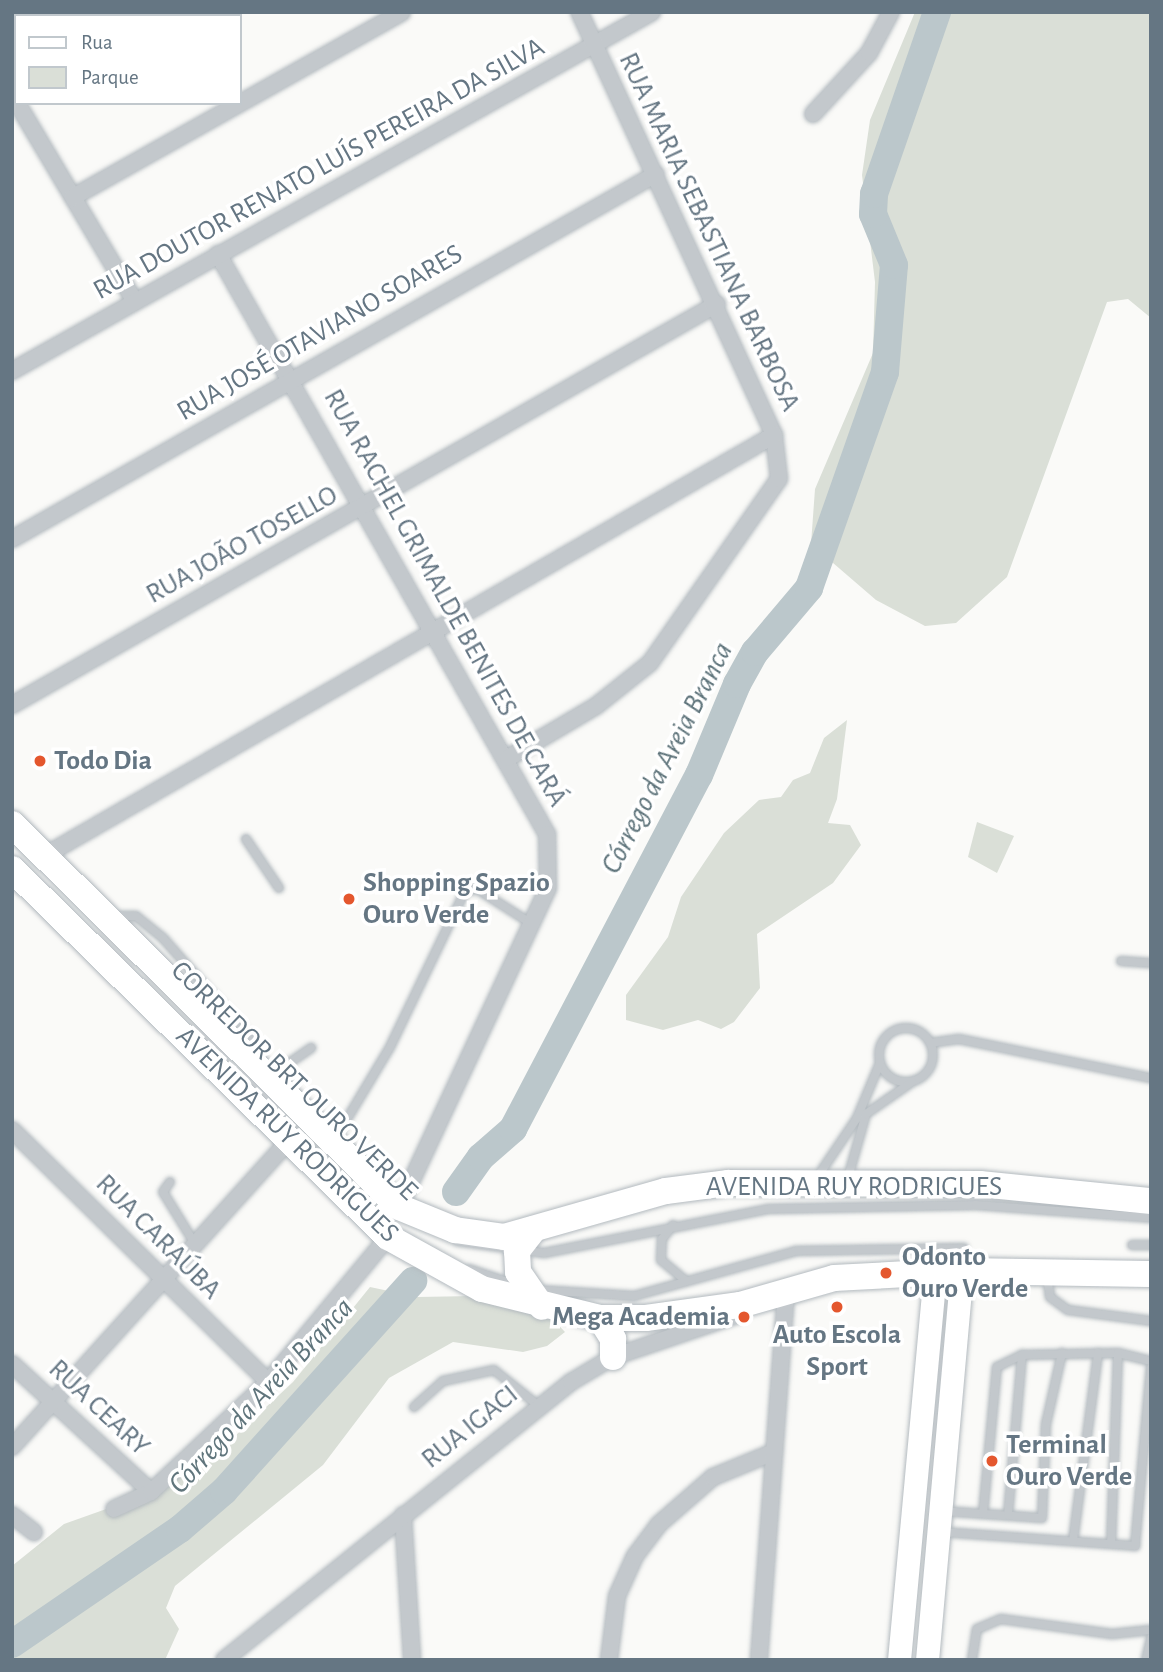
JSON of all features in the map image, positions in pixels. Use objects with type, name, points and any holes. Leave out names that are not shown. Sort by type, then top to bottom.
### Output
[{"type":"main road","name":"AVENIDA RUY RODRIGUES","points":[[12,824],[22,864],[234,1090],[290,1139],[482,1289],[542,1307],[600,1318],[692,1315],[785,1295],[834,1279],[935,1272],[963,1260],[1046,1269],[1151,1274]]},
{"type":"main road","name":"AVENIDA RUY RODRIGUES","points":[[22,864],[104,917],[333,1143],[392,1220],[494,1238],[666,1191],[813,1183],[1068,1188],[1149,1203]]},
{"type":"main road","points":[[534,1229],[517,1251],[524,1287],[542,1307]]},
{"type":"main road","points":[[927,1660],[934,1535],[963,1260]]},
{"type":"main road","points":[[899,1660],[935,1272]]},
{"type":"main road","points":[[600,1318],[613,1339],[613,1357]]},
{"type":"main road","points":[[909,1549],[934,1535]]},
{"type":"street","points":[[242,102],[402,12]]},
{"type":"street","name":"RUA MARIA SEBASTIANA BARBOSA","points":[[508,758],[626,685],[668,643],[769,500],[779,479],[774,435],[717,304],[579,12]]},
{"type":"street","name":"RUA DOUTOR RENATO LUÍS PEREIRA DA SILVA","points":[[12,371],[652,12]]},
{"type":"street","points":[[813,114],[869,53],[891,12]]},
{"type":"street","points":[[19,105],[135,302]]},
{"type":"street","points":[[73,197],[237,105]]},
{"type":"street","name":"RUA JOSÉ OTAVIANO SOARES","points":[[12,540],[656,174]]},
{"type":"street","name":"RUA RACHEL GRIMALDE BENITES DE CARÁ","points":[[114,1508],[151,1492],[268,1382],[392,1220],[548,888],[551,859],[547,834],[508,758],[218,254]]},
{"type":"street","name":"RUA JOÃO TOSELLO","points":[[12,705],[717,304]]},
{"type":"street","points":[[22,864],[436,633],[774,435]]},
{"type":"street","name":"RUA CARAÚBA","points":[[12,1130],[268,1382]]},
{"type":"street","points":[[12,1447],[290,1139]]},
{"type":"street","points":[[759,1660],[785,1295]]},
{"type":"street","name":"RUA IGACI","points":[[224,1660],[539,1406],[613,1357],[785,1295]]},
{"type":"street","name":"RUA CEARY","points":[[12,1364],[151,1492]]},
{"type":"street","points":[[609,1660],[617,1596],[635,1556],[658,1525],[713,1477],[774,1452]]},
{"type":"street","points":[[12,1515],[34,1532]]},
{"type":"street","points":[[403,1515],[412,1660]]},
{"type":"lane","name":"CORREDOR BRT OURO VERDE","points":[[12,838],[22,864],[392,1220],[467,1268],[524,1287],[634,1296],[796,1251],[963,1260]]},
{"type":"lane","points":[[246,839],[279,888]]},
{"type":"lane","name":"CORREDOR BRT OURO VERDE","points":[[22,864],[392,1220],[471,1247],[517,1251],[592,1245],[676,1223],[768,1209],[916,1205],[1094,1209],[1149,1203]]},
{"type":"lane","points":[[333,1143],[390,1047],[465,891],[477,889],[531,924]]},
{"type":"lane","points":[[1121,961],[1151,963]]},
{"type":"lane","points":[[813,1183],[857,1118],[880,1063],[880,1045],[892,1032],[918,1030],[930,1043],[929,1069],[866,1114],[846,1184]]},
{"type":"lane","points":[[930,1043],[959,1039],[1151,1078]]},
{"type":"lane","points":[[259,1069],[311,1048]]},
{"type":"lane","points":[[880,1063],[898,1081],[915,1081]]},
{"type":"lane","points":[[170,1182],[163,1192],[196,1245]]},
{"type":"lane","points":[[676,1223],[660,1253],[668,1272],[686,1281]]},
{"type":"lane","points":[[1132,1245],[1151,1245]]},
{"type":"lane","points":[[1046,1269],[1050,1297],[1058,1305],[1151,1321]]},
{"type":"lane","points":[[983,1514],[997,1367],[1022,1355],[1062,1353],[1118,1353],[1151,1361]]},
{"type":"lane","points":[[934,1535],[983,1514],[1042,1518],[1046,1424],[1062,1353]]},
{"type":"lane","points":[[1073,1541],[1098,1353]]},
{"type":"lane","points":[[1111,1544],[1118,1353]]},
{"type":"lane","points":[[1008,1515],[1022,1355]]},
{"type":"lane","points":[[934,1535],[1135,1546],[1151,1368]]},
{"type":"lane","points":[[414,1407],[443,1381],[494,1370],[539,1406]]},
{"type":"lane","points":[[972,1660],[977,1629],[1001,1619],[1112,1634],[1151,1630]]},
{"type":"lane","points":[[1146,1660],[1151,1638]]},
{"type":"green space","points":[[915,12],[1151,12],[1151,318],[1128,299],[1107,302],[1007,577],[956,623],[925,626],[876,600],[811,544],[815,489],[873,353],[875,282],[862,175],[870,120]]},
{"type":"green space","points":[[847,720],[837,799],[828,823],[850,825],[861,845],[833,883],[757,934],[760,988],[734,1022],[721,1029],[698,1020],[663,1030],[626,1020],[626,995],[668,937],[681,897],[724,833],[759,800],[781,797],[793,780],[810,773],[824,738]]},
{"type":"green space","points":[[977,822],[1014,836],[997,873],[968,857]]},
{"type":"green space","points":[[370,1287],[417,1297],[475,1296],[549,1315],[565,1332],[547,1346],[523,1352],[453,1342],[389,1378],[323,1465],[175,1586],[166,1608],[179,1629],[165,1660],[12,1660],[12,1566],[64,1524],[154,1492],[235,1436],[293,1382]]},
{"type":"waterway","name":"Córrego da Areia Branca","points":[[456,1192],[481,1157],[513,1129],[699,775],[737,684],[755,652],[809,588],[885,372],[894,265],[873,214],[874,194],[937,12]]},
{"type":"waterway","name":"Córrego da Areia Branca","points":[[12,1644],[180,1529],[224,1491],[413,1281]]},
{"type":"place","name":"Todo Dia","points":[[40,761]]},
{"type":"place","name":"Shopping Spazio Ouro Verde","points":[[349,899]]},
{"type":"place","name":"Odonto Ouro Verde","points":[[886,1273]]},
{"type":"place","name":"Auto Escola Sport","points":[[837,1307]]},
{"type":"place","name":"Mega Academia","points":[[744,1317]]},
{"type":"place","name":"Terminal Ouro Verde","points":[[992,1461]]}]
